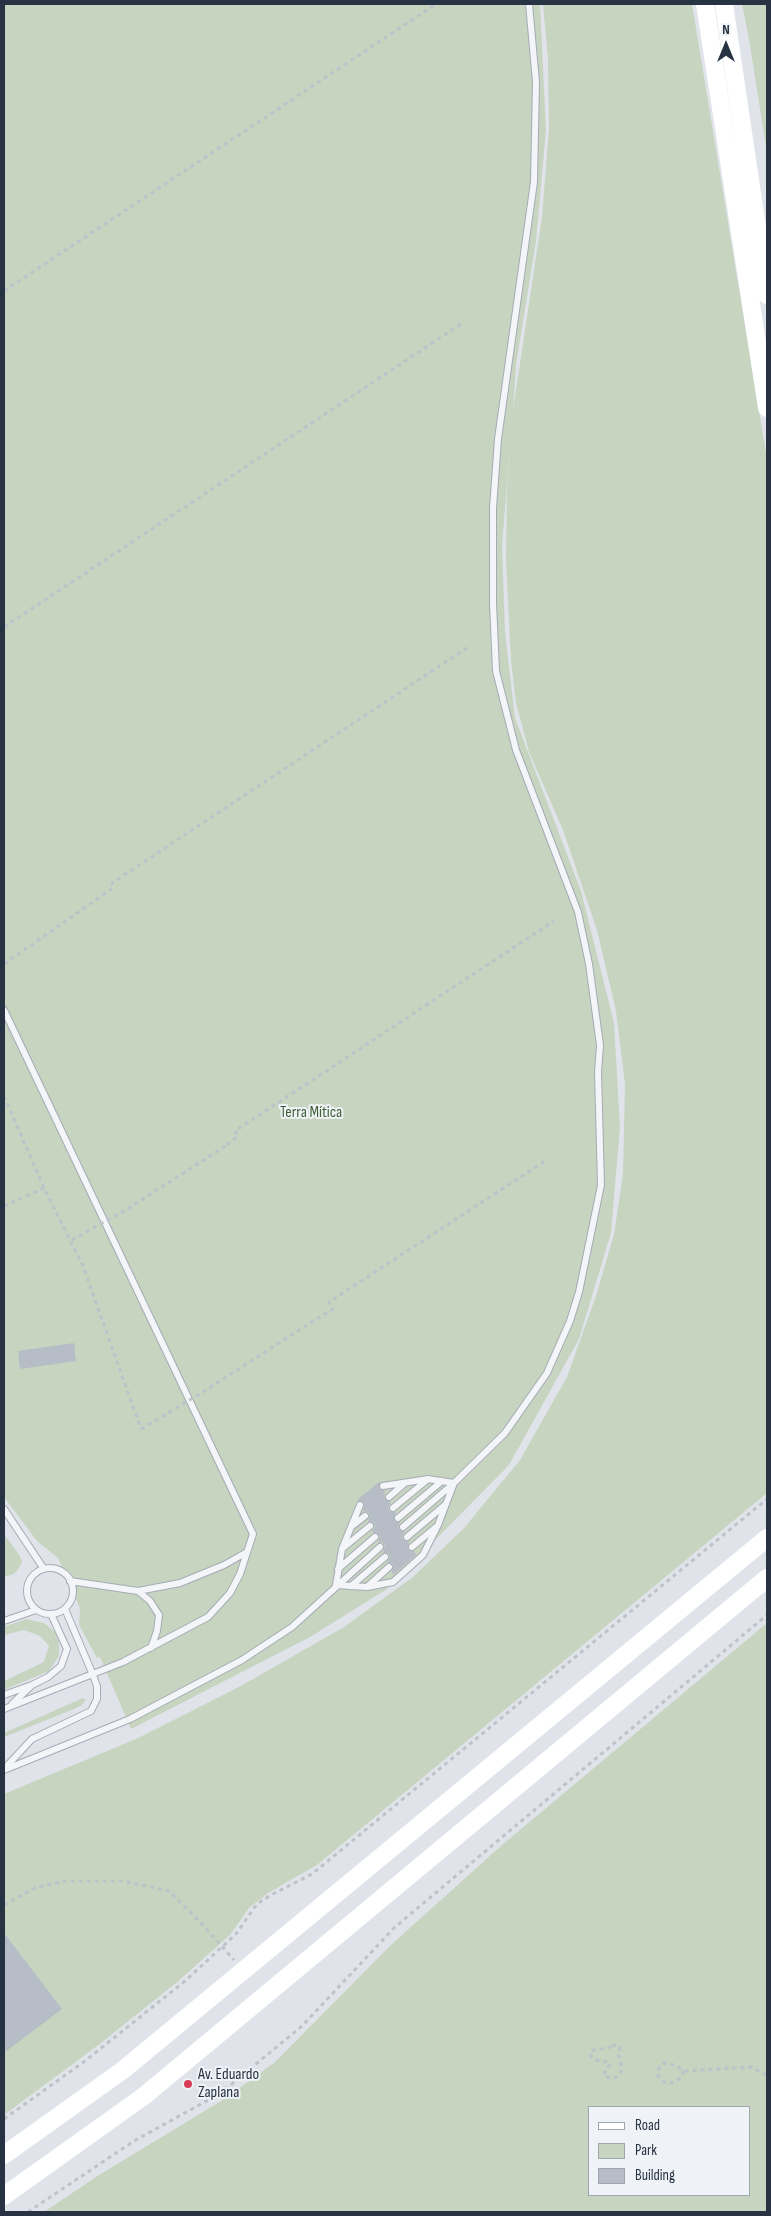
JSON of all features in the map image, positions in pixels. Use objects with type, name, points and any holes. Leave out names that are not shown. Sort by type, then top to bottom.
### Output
[{"type":"main road","points":[[705,4],[767,408]]},
{"type":"main road","points":[[724,4],[767,295]]},
{"type":"main road","points":[[4,2155],[123,2070],[244,1972],[397,1842],[552,1718],[767,1538]]},
{"type":"main road","points":[[4,2196],[144,2096],[767,1578]]},
{"type":"lane","points":[[403,1527],[505,1433],[547,1373],[570,1321],[579,1292],[601,1185],[598,1072],[600,1044],[589,964],[578,912],[516,750],[496,671],[493,603],[493,508],[498,439],[534,182],[536,82],[529,4]]},
{"type":"lane","points":[[4,1010],[253,1534],[240,1574],[230,1593],[208,1617],[152,1648],[93,1675],[6,1708]]},
{"type":"lane","points":[[383,1486],[428,1479],[454,1482]]},
{"type":"lane","points":[[393,1508],[428,1479]]},
{"type":"lane","points":[[398,1518],[442,1481]]},
{"type":"lane","points":[[388,1497],[406,1482]]},
{"type":"lane","points":[[336,1585],[367,1587],[393,1582],[423,1555],[438,1525],[454,1482]]},
{"type":"lane","points":[[408,1537],[447,1503]]},
{"type":"lane","points":[[336,1585],[342,1549],[360,1505]]},
{"type":"lane","points":[[4,1509],[44,1569]]},
{"type":"lane","points":[[350,1528],[365,1516]]},
{"type":"lane","points":[[412,1547],[438,1525]]},
{"type":"lane","points":[[342,1549],[370,1526]]},
{"type":"lane","points":[[338,1569],[375,1537]]},
{"type":"lane","points":[[4,1770],[130,1719],[242,1660],[292,1627],[380,1547]]},
{"type":"lane","points":[[36,1610],[28,1598],[28,1583],[32,1577],[44,1569],[59,1570],[70,1581],[138,1591],[180,1583],[224,1566],[247,1552]]},
{"type":"lane","points":[[351,1586],[385,1557]]},
{"type":"lane","points":[[367,1587],[389,1567]]},
{"type":"lane","points":[[4,1621],[36,1610],[51,1614],[65,1609],[72,1596],[70,1581]]},
{"type":"lane","points":[[138,1591],[150,1600],[159,1615],[152,1648]]},
{"type":"lane","points":[[4,1770],[32,1739],[91,1711],[97,1699],[97,1686],[65,1609]]},
{"type":"lane","points":[[4,1695],[48,1677],[61,1666],[66,1649],[51,1614]]},
{"type":"lane","points":[[6,1708],[32,1684]]},
{"type":"path","points":[[4,291],[436,4]]},
{"type":"path","points":[[4,627],[464,322]]},
{"type":"path","points":[[4,964],[105,894],[113,888],[112,884],[470,646]]},
{"type":"path","points":[[72,1240],[129,1208],[227,1145],[238,1136],[235,1131],[554,921]]},
{"type":"path","points":[[4,1096],[44,1188],[72,1240],[83,1266],[141,1429],[333,1309],[329,1302],[545,1161]]},
{"type":"path","points":[[4,1206],[44,1188]]},
{"type":"path","points":[[4,2119],[85,2061],[185,1981],[236,1934],[258,1904],[271,1895],[312,1874],[767,1499]]},
{"type":"path","points":[[28,2212],[134,2141],[221,2093],[302,2026],[394,1927],[767,1615]]},
{"type":"path","points":[[4,1905],[35,1888],[65,1881],[123,1881],[168,1891],[223,1946],[244,1972]]},
{"type":"path","points":[[612,2045],[619,2046],[618,2054],[622,2068],[621,2073],[617,2077],[610,2078],[604,2076],[605,2070],[610,2064],[603,2060],[595,2060],[591,2056],[591,2051],[607,2049],[612,2045]]},
{"type":"path","points":[[684,2071],[674,2083],[664,2082],[658,2076],[659,2068],[664,2064],[675,2065],[684,2071],[750,2067],[767,2075]]},
{"type":"green space","name":"Terra Mítica","points":[[4,4],[540,4],[546,130],[536,241],[516,365],[513,410],[542,217],[549,129],[548,59],[543,4],[692,4],[767,459],[767,1493],[317,1865],[268,1893],[249,1908],[230,1935],[176,1983],[101,2043],[4,2115],[4,1794],[136,1739],[239,1687],[344,1627],[413,1577],[464,1528],[520,1460],[567,1377],[596,1296],[614,1234],[623,1174],[625,1084],[616,1011],[597,930],[563,830],[529,752],[516,703],[511,661],[506,560],[507,490],[512,423],[502,545],[505,632],[515,718],[581,891],[614,1023],[620,1127],[611,1233],[579,1339],[509,1465],[387,1589],[310,1637],[131,1729],[100,1657],[97,1658],[79,1625],[80,1608],[58,1558],[37,1541],[4,1497]]},
{"type":"green space","points":[[742,4],[767,4],[767,153],[749,39]]},
{"type":"green space","points":[[4,1534],[20,1556],[22,1562],[14,1574],[4,1577]]},
{"type":"green space","points":[[26,1619],[44,1623],[54,1631],[59,1642],[59,1656],[49,1671],[4,1690],[4,1681],[44,1662],[49,1646],[40,1636],[24,1630],[4,1635],[4,1627]]},
{"type":"green space","points":[[767,1623],[767,2212],[44,2212],[99,2175],[226,2098],[275,2062],[392,1944],[502,1845]]},
{"type":"green space","points":[[83,1698],[86,1700],[82,1705],[74,1709],[4,1737],[4,1733]]},
{"type":"building","points":[[74,1343],[76,1361],[20,1369],[18,1351]]},
{"type":"building","points":[[380,1481],[379,1489],[385,1491],[384,1498],[391,1503],[388,1507],[389,1511],[396,1512],[394,1521],[400,1522],[398,1528],[405,1532],[402,1536],[403,1540],[409,1541],[408,1550],[414,1551],[416,1555],[393,1575],[394,1565],[387,1562],[390,1558],[389,1554],[383,1553],[385,1545],[382,1542],[378,1543],[380,1536],[372,1531],[375,1527],[374,1523],[368,1522],[370,1515],[363,1511],[364,1502],[357,1500]]},
{"type":"building","points":[[4,1933],[62,2009],[4,2053]]},
{"type":"place","name":"Av. Eduardo Zaplana","points":[[188,2084]]}]
